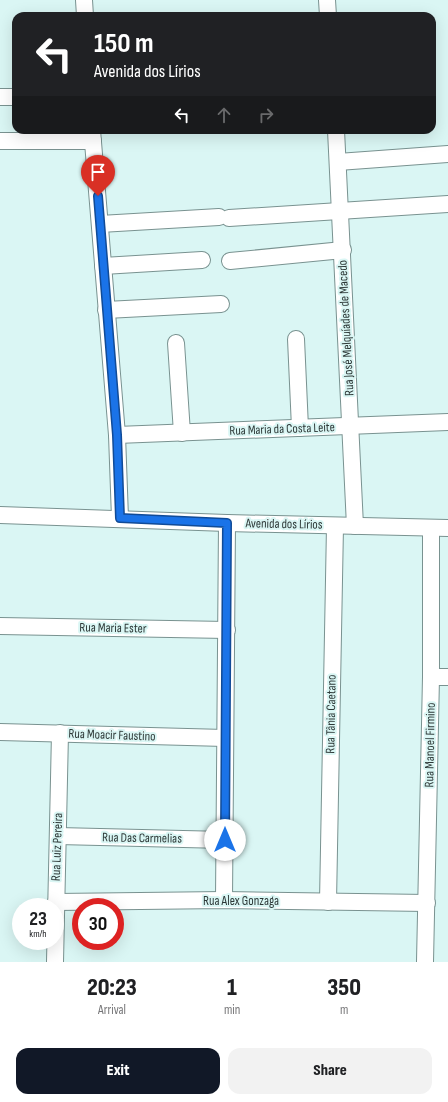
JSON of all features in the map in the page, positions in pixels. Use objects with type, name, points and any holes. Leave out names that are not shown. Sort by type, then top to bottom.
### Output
[{"type":"street","points":[[84,0],[85,12]]},
{"type":"street","points":[[327,0],[328,12]]},
{"type":"street","points":[[0,97],[12,97]]},
{"type":"street","name":"Rua José Melquíades de Macedo","points":[[336,134],[343,250],[355,526]]},
{"type":"street","points":[[0,141],[92,135],[117,435],[120,518]]},
{"type":"street","points":[[338,162],[448,154]]},
{"type":"street","points":[[100,224],[448,204]]},
{"type":"street","points":[[230,261],[343,250]]},
{"type":"street","points":[[103,266],[202,260]]},
{"type":"street","points":[[106,310],[221,304]]},
{"type":"street","points":[[296,338],[300,428]]},
{"type":"street","points":[[176,343],[182,433]]},
{"type":"street","name":"Rua Maria da Costa Leite","points":[[117,435],[448,422]]},
{"type":"street","name":"Avenida dos Lírios","points":[[0,515],[120,518],[227,523],[448,528]]},
{"type":"street","points":[[224,900],[227,523]]},
{"type":"street","name":"Rua Tânia Caetano","points":[[328,902],[335,526]]},
{"type":"street","name":"Rua Manoel Firmino","points":[[425,962],[431,677],[431,528]]},
{"type":"street","name":"Rua Maria Ester","points":[[0,626],[227,630]]},
{"type":"street","points":[[431,677],[448,677]]},
{"type":"street","name":"Rua Moacir Faustino","points":[[0,732],[225,738]]},
{"type":"street","name":"Rua Luiz Pereira","points":[[56,898],[60,733]]},
{"type":"street","name":"Rua Das Carmelias","points":[[58,836],[225,840]]},
{"type":"street","name":"Rua Alex Gonzaga","points":[[64,902],[224,900],[427,903]]},
{"type":"street","name":"Rua Luiz Pereira","points":[[56,950],[56,962]]},
{"type":"street","points":[[425,962],[435,962]]},
{"type":"route","points":[[98,196],[117,435],[120,518],[227,523],[225,840]]}]
